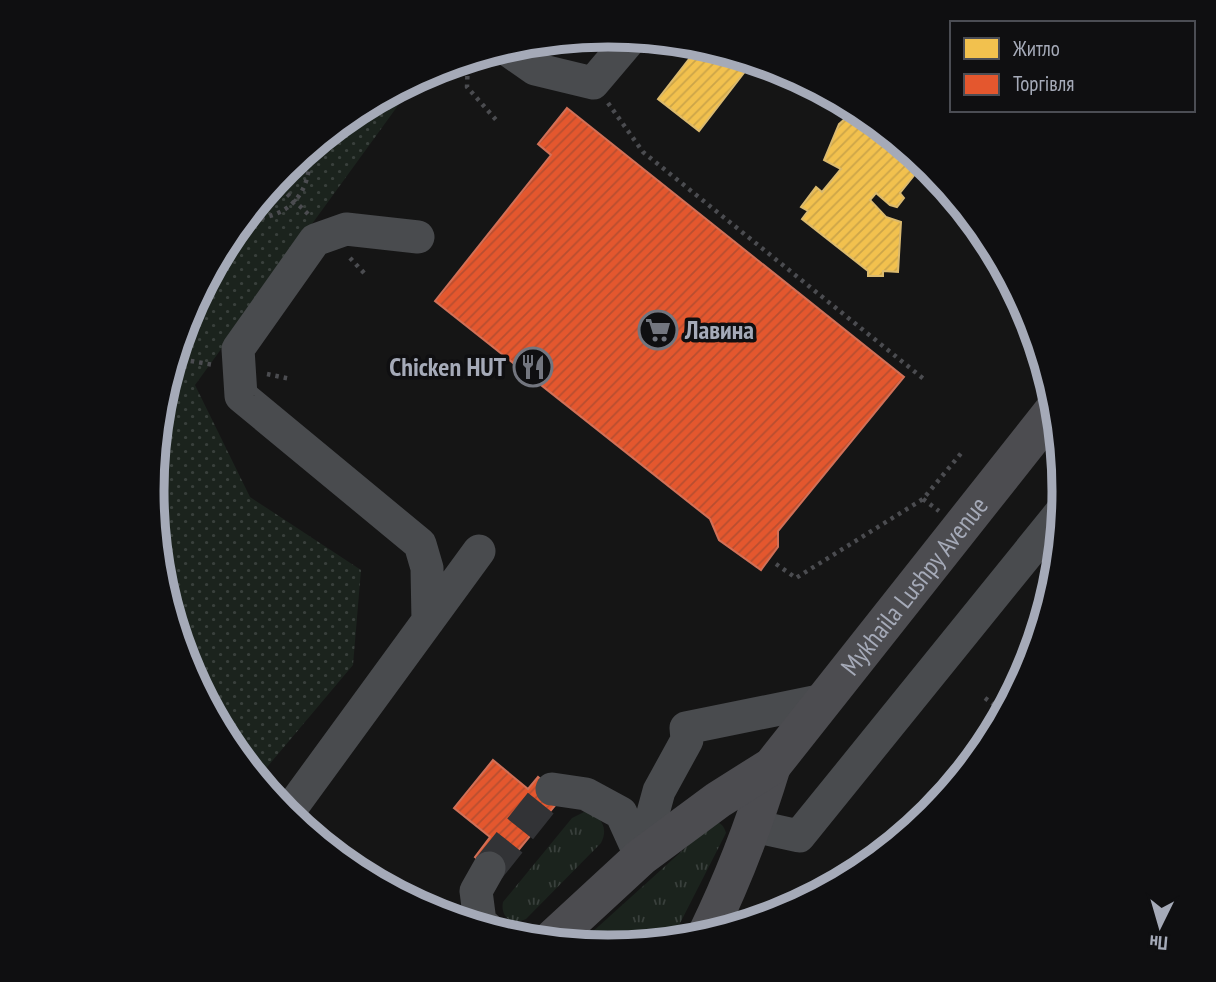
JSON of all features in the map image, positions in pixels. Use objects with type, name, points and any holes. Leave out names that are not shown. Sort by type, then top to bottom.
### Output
[{"type":"main road","name":"Mykhaila Lushpy Avenue","points":[[560,932],[640,857],[718,800],[772,766],[1046,420]]},
{"type":"main road","name":"Mykhaila Lushpy Avenue","points":[[712,922],[733,880],[754,826],[772,766]]},
{"type":"lane","points":[[518,57],[535,69],[593,83],[623,48]]},
{"type":"lane","points":[[418,237],[346,229],[315,240],[238,349],[241,396],[420,544],[427,568],[428,621]]},
{"type":"lane","points":[[754,826],[799,836],[1050,525]]},
{"type":"lane","points":[[294,805],[480,551]]},
{"type":"lane","points":[[640,857],[659,791],[687,740],[686,728],[824,700]]},
{"type":"lane","points":[[552,789],[586,794],[621,813],[640,857]]},
{"type":"lane","points":[[479,916],[476,891],[489,868]]},
{"type":"path","points":[[468,70],[467,87],[497,121]]},
{"type":"path","points":[[593,83],[643,152],[925,380]]},
{"type":"path","points":[[258,219],[280,213],[295,201],[306,185],[310,161]]},
{"type":"path","points":[[776,564],[796,578],[923,499],[963,451]]},
{"type":"path","points":[[985,698],[996,706]]},
{"type":"green space","points":[[404,97],[195,385],[250,497],[361,570],[353,665],[264,771],[239,738],[210,687],[179,606],[165,520],[165,462],[173,404],[188,348],[210,295],[239,244],[274,198],[315,157],[361,122]]},
{"type":"green space","points":[[584,812],[595,816],[602,823],[604,832],[601,843],[526,919],[508,919],[503,912],[503,902],[572,818]]},
{"type":"green space","points":[[714,822],[722,825],[726,833],[677,929],[637,934],[590,934]]},
{"type":"building: Житло","points":[[692,55],[746,70],[699,131],[658,99]]},
{"type":"building: Житло","points":[[847,117],[855,122],[919,174],[916,173],[900,193],[904,198],[897,207],[890,205],[876,193],[870,200],[886,217],[901,222],[898,272],[883,271],[883,276],[868,276],[868,271],[802,219],[808,211],[801,207],[816,187],[822,192],[841,169],[824,160],[839,124]]},
{"type":"building: Торгівля","name":"Лавина","points":[[567,108],[904,377],[778,531],[778,547],[761,570],[719,540],[710,519],[435,301],[551,155],[538,144]]},
{"type":"building: Торгівля","points":[[493,760],[528,789],[538,777],[562,797],[498,875],[475,857],[490,837],[454,808]]},
{"type":"tunnel","points":[[489,868],[552,789]]},
{"type":"place","name":"Лавина","points":[[658,330]]},
{"type":"place","name":"Chicken HUT","points":[[533,367]]}]
